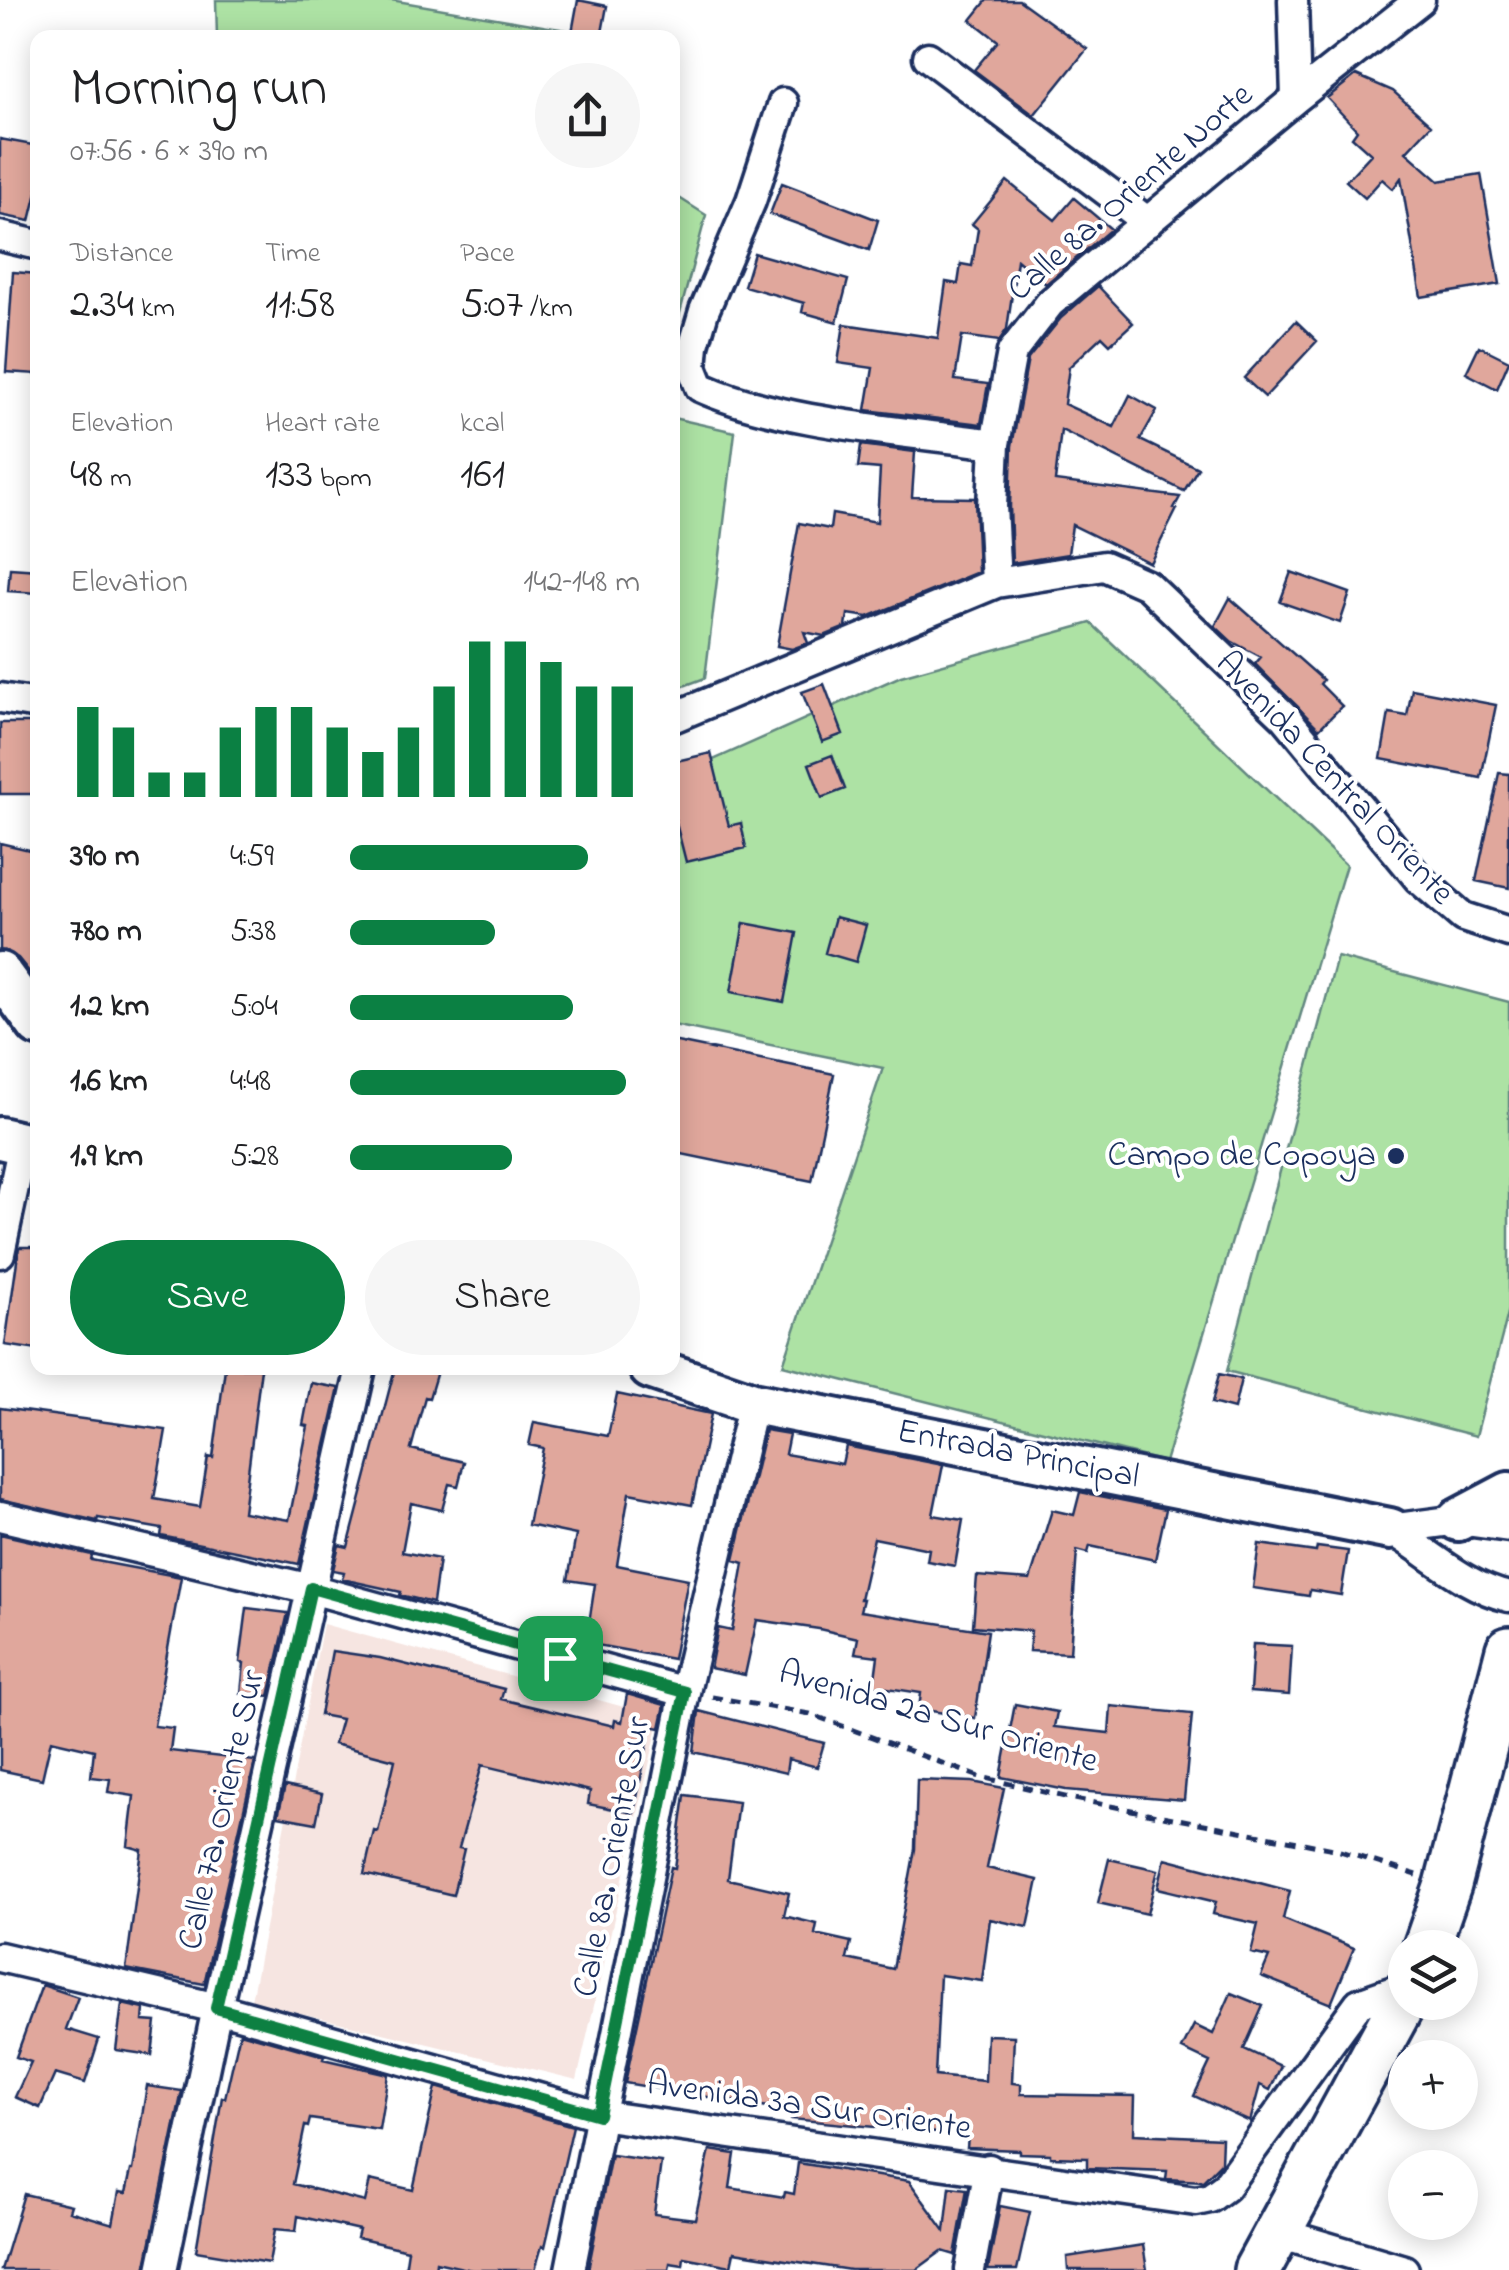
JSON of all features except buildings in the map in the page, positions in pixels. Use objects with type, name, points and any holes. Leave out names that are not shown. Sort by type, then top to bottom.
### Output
[{"type":"main road","points":[[1432,1930],[1448,1886],[1509,1650]]},
{"type":"main road","points":[[1267,2251],[1393,2020]]},
{"type":"street","points":[[1293,0],[1296,98]]},
{"type":"street","name":"Calle 8a. Oriente Norte","points":[[996,583],[992,506],[995,444],[1012,352],[1050,304],[1420,0]]},
{"type":"street","points":[[928,57],[1148,222]]},
{"type":"street","points":[[783,103],[751,201],[694,345],[692,367],[700,387],[732,402],[812,418],[995,444]]},
{"type":"street","points":[[0,236],[30,243]]},
{"type":"street","name":"Avenida Central Oriente","points":[[680,715],[996,583],[1104,566],[1147,585],[1286,718],[1419,879],[1463,917],[1509,932]]},
{"type":"street","points":[[0,698],[30,703]]},
{"type":"street","points":[[0,972],[30,1014]]},
{"type":"street","points":[[0,1253],[20,1143]]},
{"type":"street","name":"Calle 7a. Oriente Sur","points":[[162,2270],[216,2008],[359,1375]]},
{"type":"street","name":"Entrada Principal","points":[[671,1375],[753,1403],[1390,1529]]},
{"type":"street","name":"Calle 8a. Oriente Sur","points":[[570,2270],[685,1692],[753,1403]]},
{"type":"street","points":[[1458,1520],[1509,1492]]},
{"type":"street","points":[[0,1516],[311,1588],[685,1692]]},
{"type":"street","points":[[1390,1529],[1458,1520],[1509,1527]]},
{"type":"street","points":[[1390,1529],[1471,1584],[1509,1597]]},
{"type":"street","name":"Avenida 3a Sur Oriente","points":[[0,1957],[216,2008],[599,2115],[1196,2201],[1225,2188],[1359,2003],[1388,1993]]},
{"type":"street","points":[[970,2270],[989,2170]]},
{"type":"street","points":[[1267,2251],[1404,2270]]},
{"type":"path","name":"Avenida 2a Sur Oriente","points":[[685,1692],[810,1714],[977,1776],[1069,1798],[1334,1849],[1448,1886]]},
{"type":"shaded area","points":[[323,1624],[660,1717],[577,2080],[251,2001]]},
{"type":"green space","points":[[216,0],[391,0],[566,30],[217,30]]},
{"type":"green space","points":[[680,198],[706,215],[680,313]]},
{"type":"green space","points":[[680,420],[735,432],[705,678],[680,687]]},
{"type":"green space","points":[[1091,623],[1346,865],[1165,1462],[783,1365],[883,1068],[680,1026],[680,775],[901,676]]},
{"type":"green space","name":"Campo de Copoya","points":[[1337,957],[1509,1002],[1509,1309],[1476,1436],[1227,1371]]},
{"type":"place","name":"Campo de Copoya","points":[[1396,1156]]},
{"type":"route","points":[[311,1588],[560,1658],[685,1692],[599,2115],[216,2008],[311,1588]]}]
